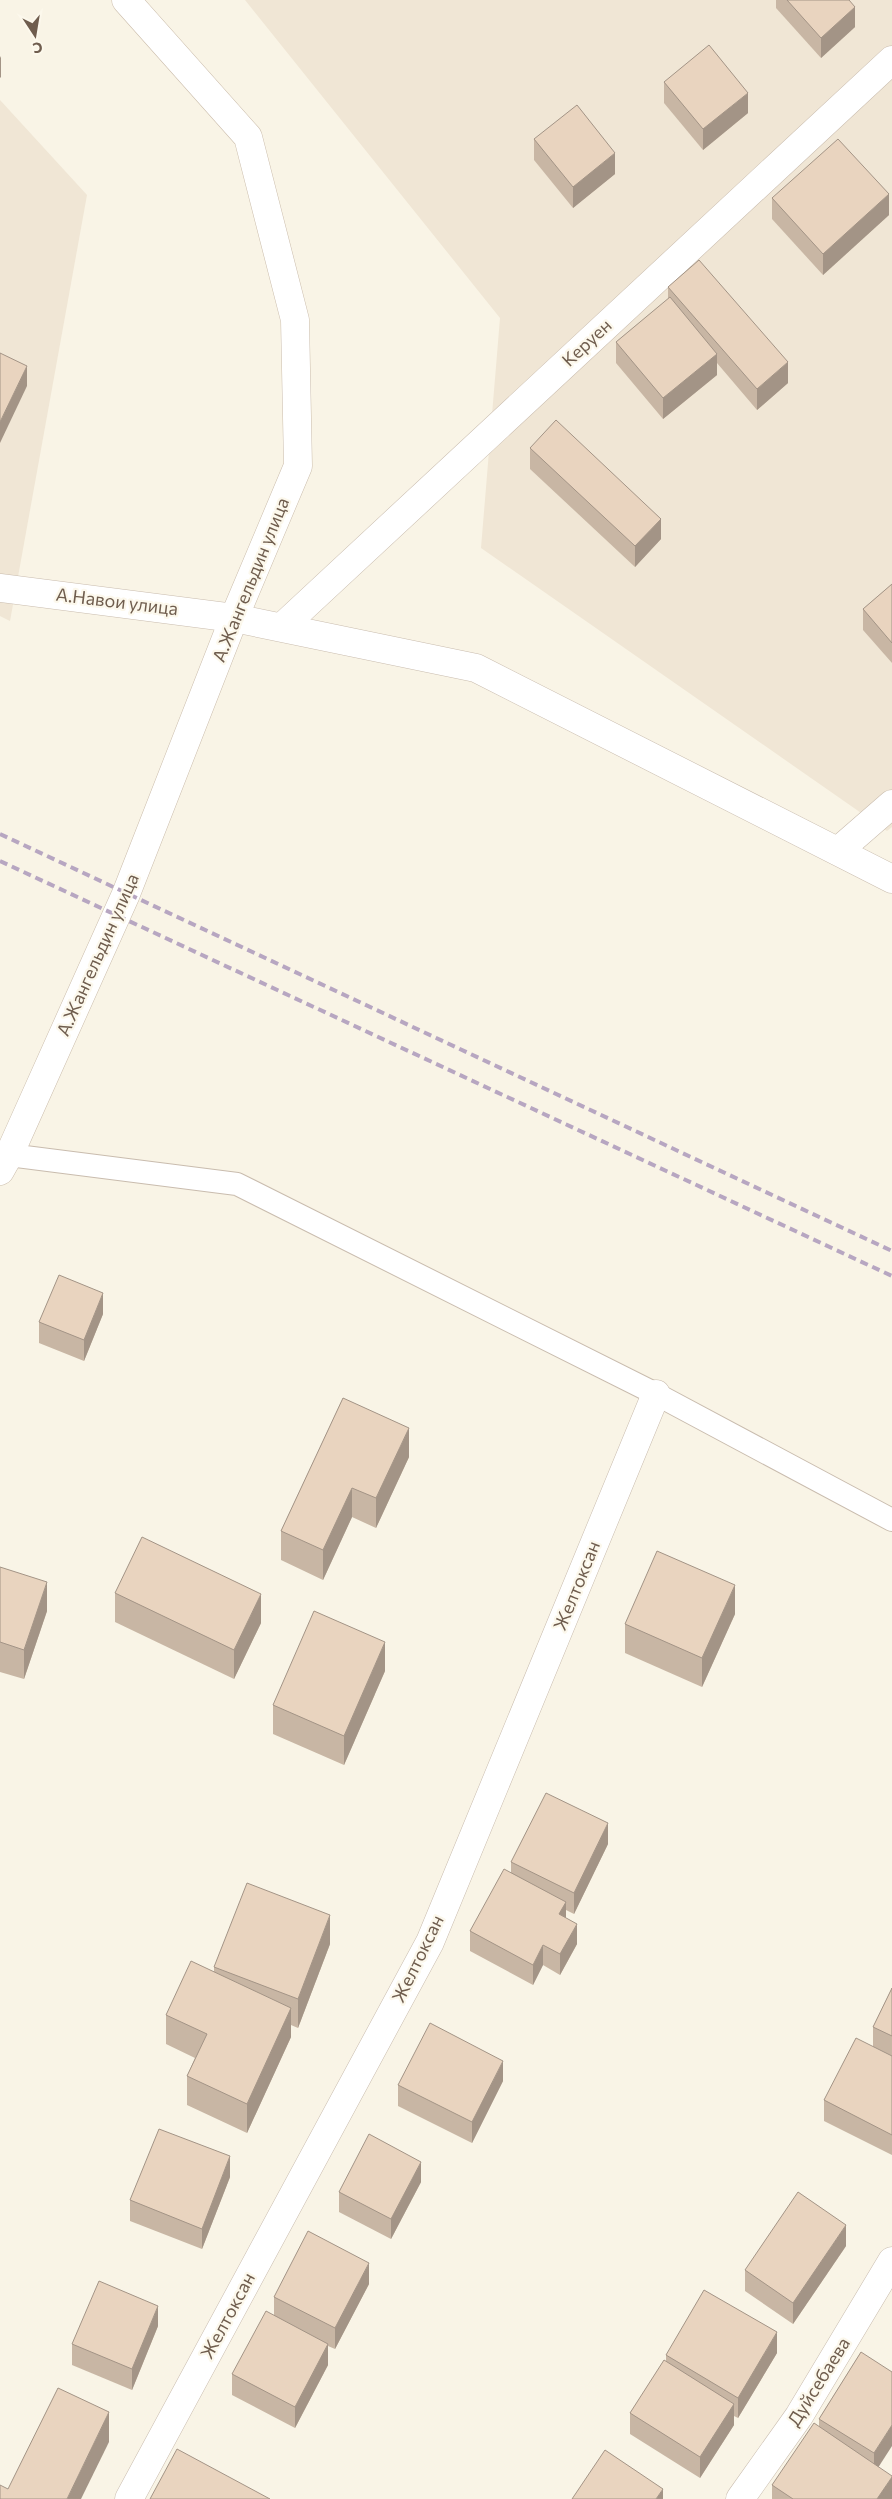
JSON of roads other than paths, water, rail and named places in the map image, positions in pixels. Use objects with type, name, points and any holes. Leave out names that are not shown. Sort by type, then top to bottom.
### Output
[{"type":"street","name":"А.Жангельдин улица","points":[[5,1163],[126,894],[234,618],[298,466],[295,320],[248,137],[126,0]]},
{"type":"street","name":"Керуен","points":[[282,627],[892,60]]},
{"type":"street","name":"А.Навои улица","points":[[0,588],[234,618],[476,668],[892,880]]},
{"type":"street","points":[[838,851],[892,804]]},
{"type":"street","name":"Желтоксан","points":[[129,2499],[430,1942],[656,1394]]},
{"type":"street","name":"Дуйсебаева","points":[[740,2499],[799,2416],[892,2261]]},
{"type":"lane","points":[[5,1163],[237,1184],[656,1394],[892,1520]]},
{"type":"railway","points":[[0,834],[892,1251]]},
{"type":"railway","points":[[0,861],[892,1276]]}]
